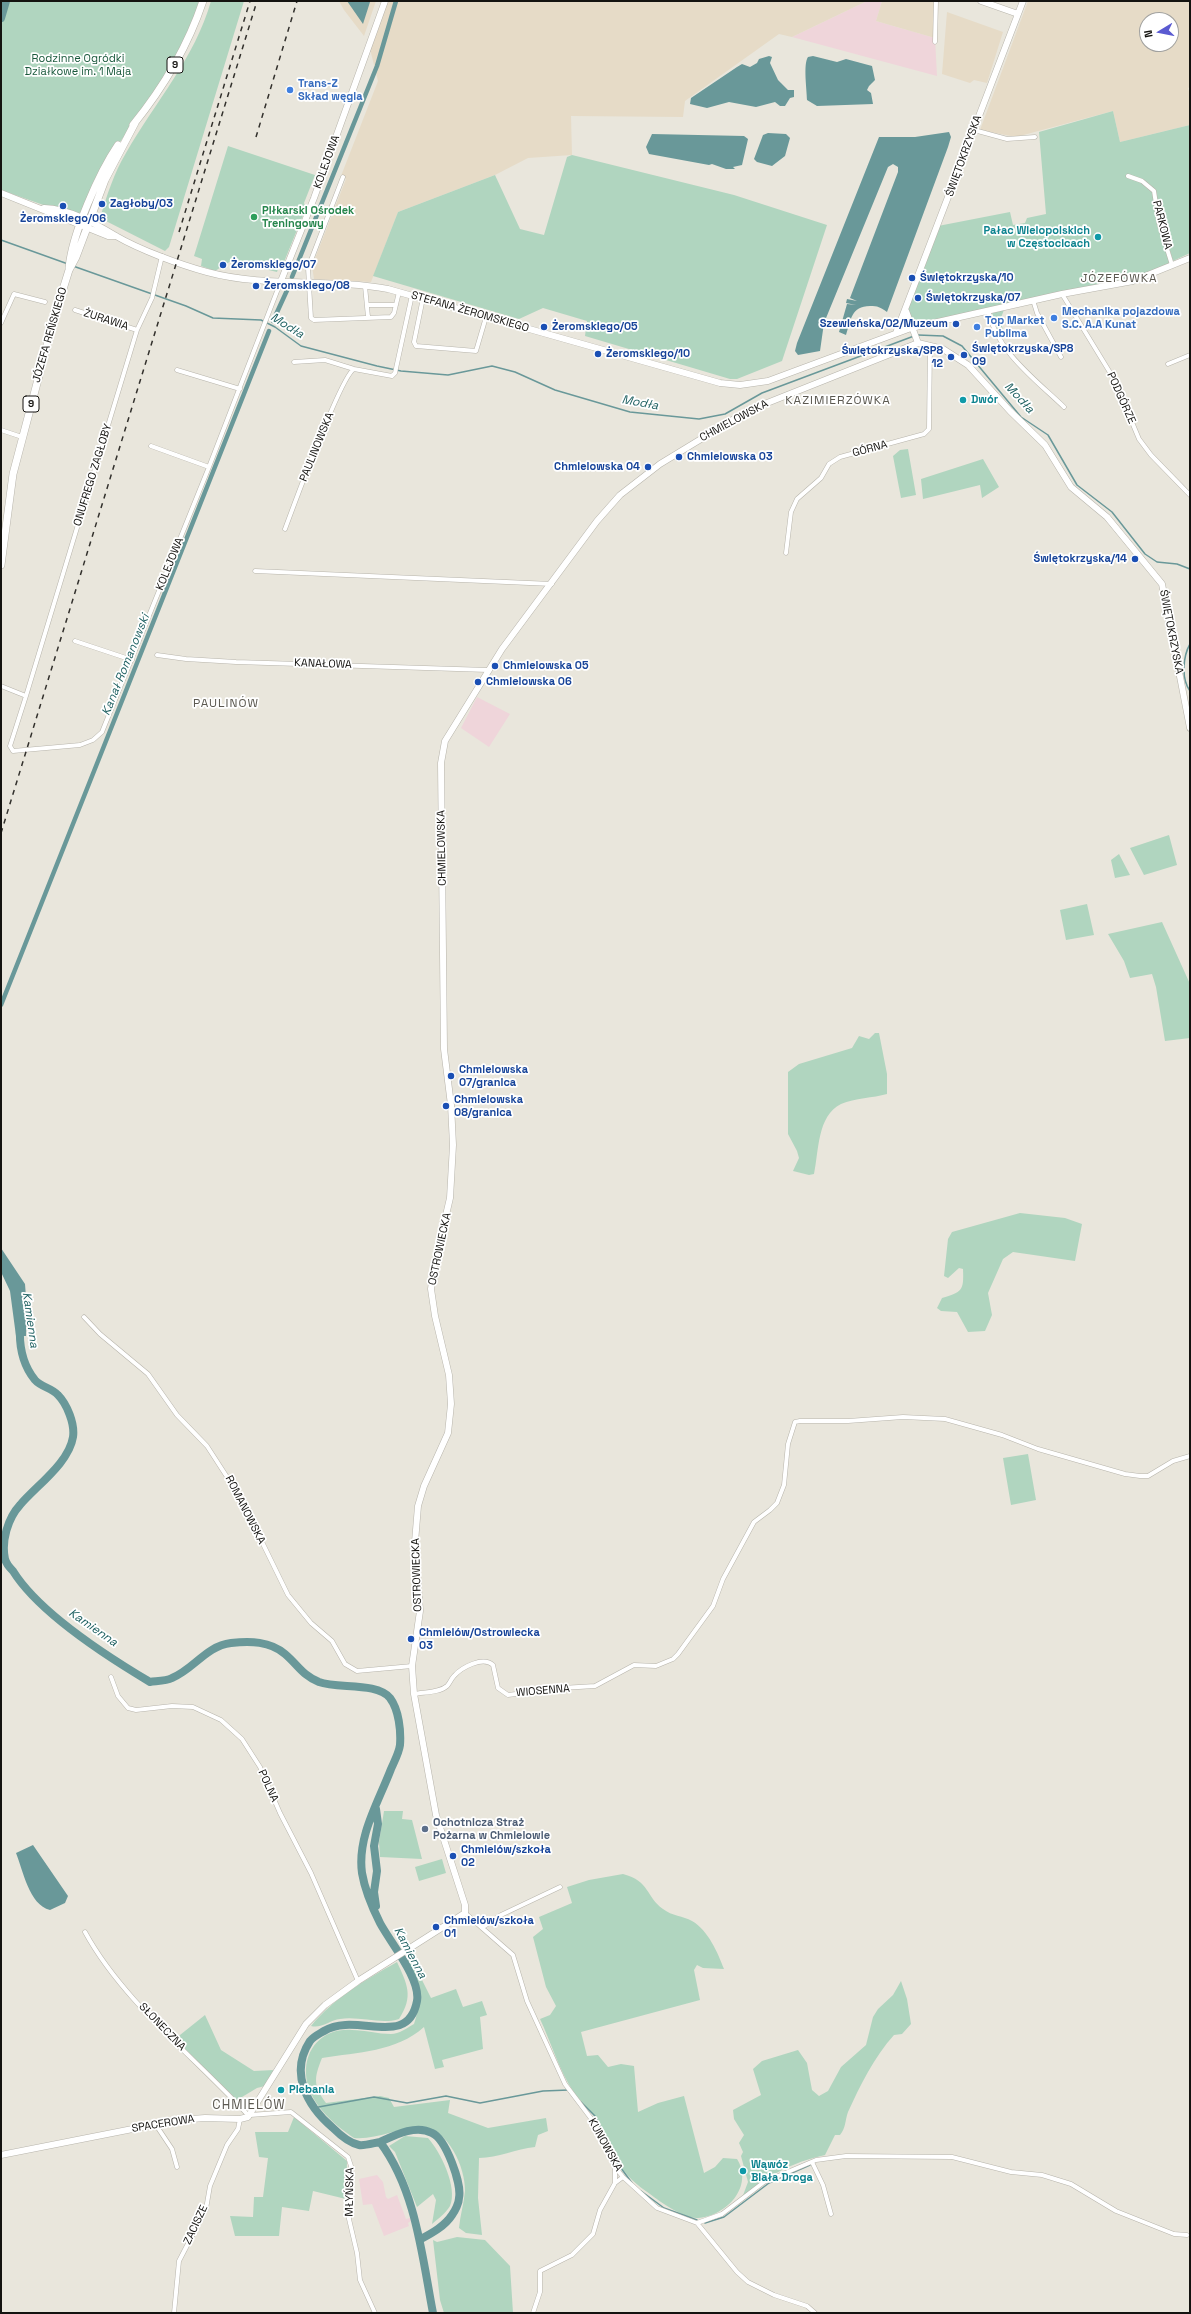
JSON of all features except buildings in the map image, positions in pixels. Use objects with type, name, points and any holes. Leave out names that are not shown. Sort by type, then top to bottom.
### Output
[{"type":"main road","name":"9","points":[[85,223],[102,170],[181,54],[203,1]]},
{"type":"main road","name":"JÓZEFA REŃSKIEGO","points":[[1,565],[7,507],[22,437],[73,256],[85,223]]},
{"type":"street","name":"KOLEJOWA","points":[[12,750],[15,752],[80,745],[93,740],[102,732],[107,724],[311,206],[385,1]]},
{"type":"street","points":[[935,42],[936,1]]},
{"type":"street","name":"ŚWIĘTOKRZYSKA","points":[[896,333],[906,311],[1023,1]]},
{"type":"street","points":[[984,2],[1019,12]]},
{"type":"street","points":[[974,130],[1007,139],[1035,137]]},
{"type":"street","name":"PARKOWA","points":[[1128,176],[1142,181],[1154,191],[1159,223],[1172,266]]},
{"type":"street","points":[[344,177],[308,268],[310,318],[314,320],[391,317],[399,292]]},
{"type":"street","name":"STEFANA ŻEROMSKIEGO","points":[[1,193],[44,208],[54,209],[85,223],[108,236],[116,236],[196,269],[223,276],[365,286],[399,292],[720,383],[740,386],[768,381],[896,333],[915,335]]},
{"type":"street","name":"ONUFREGO ZAGŁOBY","points":[[12,750],[10,746],[12,737],[26,696],[137,330],[155,289],[162,255]]},
{"type":"street","points":[[906,311],[915,335],[988,310],[1128,282],[1190,258]]},
{"type":"street","points":[[365,286],[368,317]]},
{"type":"street","points":[[1,323],[14,294],[45,302]]},
{"type":"street","name":"PODGÓRZE","points":[[1062,294],[1114,379],[1139,439],[1151,455],[1190,495]]},
{"type":"street","points":[[294,362],[325,360],[354,369],[388,377],[392,376],[395,373],[397,366],[412,295]]},
{"type":"street","points":[[423,298],[414,342],[416,346],[476,351],[486,316]]},
{"type":"street","points":[[1032,300],[1037,313],[1062,357]]},
{"type":"street","points":[[367,305],[396,305]]},
{"type":"street","name":"ŻURAWIA","points":[[74,310],[137,330]]},
{"type":"street","points":[[988,310],[991,325],[1008,350],[1064,407]]},
{"type":"street","name":"ŚWIĘTOKRZYSKA","points":[[915,335],[930,346],[953,353],[968,364],[1010,411],[1045,445],[1071,487],[1107,517],[1162,584],[1190,728]]},
{"type":"street","name":"CHMIELOWSKA","points":[[453,1145],[451,1105],[444,1049],[441,757],[449,735],[488,670],[515,632],[611,504],[630,486],[660,464],[712,431],[758,406],[915,335]]},
{"type":"street","name":"GÓRNA","points":[[786,553],[791,512],[797,498],[821,478],[829,464],[840,457],[924,434],[930,429],[930,346]]},
{"type":"street","points":[[1168,364],[1190,355]]},
{"type":"street","name":"PAULINOWSKA","points":[[285,529],[338,396],[348,375],[354,369]]},
{"type":"street","points":[[177,370],[240,389]]},
{"type":"street","points":[[1,430],[22,437]]},
{"type":"street","points":[[151,446],[209,467]]},
{"type":"street","points":[[255,571],[552,584]]},
{"type":"street","points":[[75,641],[132,660]]},
{"type":"street","name":"KANAŁOWA","points":[[157,655],[179,659],[236,662],[488,670]]},
{"type":"street","points":[[1,686],[26,696]]},
{"type":"street","name":"OSTROWIECKA","points":[[453,1145],[450,1198],[434,1266],[431,1289],[435,1316],[448,1375],[451,1415],[448,1433],[424,1486],[418,1506],[415,1542],[420,1612],[413,1648],[412,1666],[414,1694],[436,1815],[465,1905],[465,1913]]},
{"type":"street","name":"ROMANOWSKA","points":[[84,1317],[100,1334],[148,1374],[177,1415],[207,1446],[240,1497],[277,1576],[288,1595],[311,1623],[332,1641],[345,1664],[357,1671],[412,1666]]},
{"type":"street","name":"WIOSENNA","points":[[414,1694],[433,1691],[447,1686],[454,1676],[460,1671],[487,1661],[493,1665],[498,1688],[508,1695],[562,1688],[595,1686],[634,1665],[656,1666],[673,1659],[713,1606],[723,1579],[750,1528],[754,1522],[770,1510],[780,1496],[784,1485],[788,1444],[795,1422],[903,1417],[945,1419],[1002,1435],[1059,1455],[1125,1474],[1140,1476],[1148,1476],[1173,1461],[1190,1456]]},
{"type":"street","name":"POLNA","points":[[111,1678],[118,1696],[128,1708],[136,1710],[172,1706],[193,1707],[221,1720],[242,1738],[260,1767],[280,1813],[311,1873],[358,1980]]},
{"type":"street","points":[[483,1927],[501,1915],[560,1887]]},
{"type":"street","points":[[250,2115],[306,2024],[325,2005],[358,1980],[465,1913]]},
{"type":"street","name":"KUNOWSKA","points":[[465,1913],[483,1927],[513,1955],[527,2001],[570,2093],[596,2126],[615,2167],[623,2177],[657,2208],[697,2223]]},
{"type":"street","name":"SŁONECZNA","points":[[85,1932],[104,1965],[165,2032],[250,2115]]},
{"type":"street","name":"MŁYŃSKA","points":[[250,2115],[291,2112],[348,2157],[351,2166],[349,2219],[357,2253],[360,2280],[375,2313]]},
{"type":"street","name":"SPACEROWA","points":[[1,2156],[156,2125],[205,2118],[240,2119],[250,2115]]},
{"type":"street","name":"ZACISZE","points":[[174,2313],[179,2261],[206,2209],[210,2186],[227,2145],[238,2129],[240,2119]]},
{"type":"street","points":[[156,2125],[172,2149],[177,2167]]},
{"type":"street","points":[[815,2313],[807,2306],[760,2289],[742,2278],[697,2223],[722,2214],[764,2182],[812,2162],[846,2156],[952,2157],[1011,2172],[1042,2175],[1071,2184],[1116,2211],[1174,2234],[1187,2235]]},
{"type":"street","points":[[812,2162],[823,2185],[831,2214]]},
{"type":"street","points":[[615,2167],[615,2183]]},
{"type":"street","points":[[533,2313],[539,2295],[540,2271],[572,2255],[593,2234],[600,2210],[615,2183],[623,2177]]},
{"type":"shaded area","points":[[339,1],[376,1],[364,36],[344,10]]},
{"type":"shaded area","points":[[385,1],[867,1],[792,37],[779,34],[685,101],[683,117],[571,116],[572,155],[528,158],[495,175],[398,212],[371,282],[314,279],[312,266],[346,179],[341,176],[378,81],[369,45]]},
{"type":"shaded area","points":[[867,1],[882,1],[876,21],[935,38],[937,76],[792,37]]},
{"type":"shaded area","points":[[882,1],[936,1],[935,38],[876,21]]},
{"type":"shaded area","points":[[1028,1],[1190,1],[1190,87],[1188,88],[1190,95],[1190,125],[1120,142],[1113,111],[1016,137],[980,130]]},
{"type":"shaded area","points":[[947,12],[1003,32],[987,83],[974,80],[970,83],[942,74]]},
{"type":"shaded area","points":[[477,697],[510,714],[489,747],[461,728]]},
{"type":"shaded area","points":[[377,2175],[383,2182],[386,2197],[388,2199],[397,2195],[406,2219],[410,2218],[411,2221],[408,2223],[409,2226],[384,2236],[372,2204],[363,2205],[359,2179]]},
{"type":"green space","name":"Rodzinne Ogródki Działkowe im. 1 Maja","points":[[1,1],[203,1],[166,79],[117,146],[83,219],[1,190]]},
{"type":"green space","points":[[211,1],[244,1],[169,247],[165,251],[100,218],[118,168],[137,134],[185,61],[204,22]]},
{"type":"green space","points":[[1113,111],[1120,142],[1190,125],[1190,253],[1173,261],[1162,224],[1155,190],[1159,223],[1172,265],[1133,281],[911,328],[906,311],[938,226],[1010,212],[1013,225],[1025,223],[1027,218],[1046,214],[1039,132]]},
{"type":"green space","name":"Piłkarski Ośrodek Treningowy","points":[[228,146],[315,175],[304,203],[306,208],[284,262],[280,263],[277,272],[231,261],[215,271],[201,266],[202,259],[194,256]]},
{"type":"green space","points":[[572,155],[734,195],[827,225],[782,361],[737,379],[730,379],[585,336],[587,321],[543,308],[519,319],[373,276],[398,212],[495,175],[520,229],[544,235],[567,157]]},
{"type":"green space","points":[[1004,310],[1000,320],[1003,330],[998,332],[992,313]]},
{"type":"green space","points":[[908,449],[916,495],[901,498],[893,456],[900,450]]},
{"type":"green space","points":[[983,459],[999,487],[982,498],[980,485],[923,499],[921,479]]},
{"type":"green space","points":[[1169,835],[1177,865],[1144,875],[1130,848]]},
{"type":"green space","points":[[1119,854],[1130,875],[1115,878],[1111,860]]},
{"type":"green space","points":[[1087,904],[1094,935],[1066,940],[1060,910]]},
{"type":"green space","points":[[1162,922],[1190,984],[1190,1038],[1165,1041],[1156,987],[1152,974],[1130,978],[1124,961],[1108,934]]},
{"type":"green space","points":[[875,1033],[879,1033],[887,1074],[887,1094],[846,1102],[833,1110],[827,1117],[820,1135],[814,1174],[809,1175],[793,1171],[799,1158],[788,1134],[788,1072],[799,1064],[852,1048],[859,1036],[869,1039]]},
{"type":"green space","points":[[1020,1213],[1065,1218],[1082,1224],[1075,1261],[1013,1252],[1003,1259],[988,1293],[992,1315],[985,1331],[968,1332],[957,1312],[941,1311],[937,1308],[942,1298],[954,1294],[960,1290],[963,1282],[963,1269],[959,1268],[948,1278],[944,1276],[948,1239],[952,1232]]},
{"type":"green space","points":[[1028,1454],[1036,1500],[1011,1505],[1003,1458]]},
{"type":"green space","points":[[384,1811],[403,1811],[402,1819],[412,1820],[422,1859],[380,1857],[379,1842]]},
{"type":"green space","points":[[442,1859],[446,1873],[419,1881],[415,1867]]},
{"type":"green space","points":[[623,1874],[632,1877],[643,1885],[653,1899],[663,1909],[670,1913],[689,1919],[698,1925],[712,1942],[724,1969],[703,1968],[697,1965],[694,1970],[700,2000],[581,2032],[587,2056],[598,2055],[608,2067],[621,2064],[634,2066],[638,2112],[658,2103],[684,2096],[704,2173],[715,2167],[723,2158],[737,2159],[741,2169],[742,2179],[740,2189],[728,2206],[709,2216],[693,2218],[686,2216],[660,2201],[632,2180],[624,2171],[615,2157],[598,2121],[568,2083],[540,2019],[550,2015],[556,2006],[546,1987],[533,1937],[543,1929],[539,1917],[572,1903],[567,1887],[589,1880]]},
{"type":"green space","points":[[410,1956],[431,1998],[456,1989],[463,2007],[482,2001],[487,2015],[480,2017],[483,2049],[442,2060],[444,2067],[435,2069],[424,2027],[401,2042],[376,2050],[322,2058],[316,2076],[317,2086],[326,2103],[380,2096],[389,2098],[394,2107],[450,2100],[448,2113],[488,2128],[546,2118],[548,2131],[538,2135],[535,2147],[493,2157],[479,2158],[478,2198],[482,2235],[466,2233],[459,2228],[465,2191],[462,2171],[453,2150],[439,2133],[420,2127],[403,2129],[378,2136],[354,2138],[322,2111],[307,2084],[306,2074],[309,2055],[318,2041],[325,2036],[342,2030],[394,2034],[414,2024],[419,2005],[419,1990],[415,1976],[407,1959]]},
{"type":"green space","points":[[397,1962],[404,1977],[408,1997],[404,2011],[399,2019],[392,2021],[378,2021],[348,2018],[336,2020],[315,2027],[311,2026],[340,1998]]},
{"type":"green space","points":[[901,1981],[907,1999],[911,2024],[902,2034],[894,2035],[874,2062],[848,2112],[840,2135],[835,2135],[825,2155],[780,2171],[760,2183],[742,2198],[748,2182],[741,2156],[743,2152],[739,2143],[744,2135],[734,2119],[733,2110],[761,2095],[753,2069],[762,2061],[798,2050],[807,2063],[812,2090],[819,2096],[828,2091],[841,2067],[866,2045],[873,2017],[878,2009],[893,1995]]},
{"type":"green space","points":[[205,2015],[221,2050],[254,2071],[274,2070],[265,2086],[257,2088],[237,2100],[175,2039]]},
{"type":"green space","points":[[294,2117],[347,2161],[346,2199],[313,2191],[309,2211],[282,2207],[279,2236],[235,2236],[230,2216],[253,2217],[254,2197],[263,2197],[268,2158],[259,2157],[255,2132],[288,2132]]},
{"type":"green space","points":[[405,2136],[428,2138],[438,2151],[450,2180],[452,2198],[450,2206],[432,2224],[436,2200],[433,2194],[417,2207],[395,2152],[389,2146]]},
{"type":"green space","points":[[457,2237],[485,2240],[510,2266],[513,2313],[444,2313],[440,2300],[433,2240],[437,2242]]},
{"type":"water","points":[[347,1],[370,2],[363,24]]},
{"type":"water","points":[[769,56],[772,57],[770,63],[778,80],[788,90],[794,90],[794,97],[790,98],[785,106],[780,106],[775,102],[756,107],[729,102],[707,108],[690,104],[691,98],[737,67],[742,64],[750,67],[757,63],[759,59]]},
{"type":"water","points":[[813,56],[837,62],[846,59],[872,66],[875,80],[867,90],[871,93],[873,104],[817,106],[807,100],[806,65],[808,57]]},
{"type":"water","points":[[949,132],[951,137],[948,147],[887,312],[875,306],[859,308],[855,311],[851,319],[846,335],[839,332],[847,304],[856,305],[846,303],[847,299],[857,301],[850,298],[898,172],[898,167],[893,164],[888,167],[824,323],[820,351],[798,355],[795,351],[797,343],[879,137],[915,137]]},
{"type":"water","points":[[768,133],[786,134],[790,138],[785,156],[772,166],[757,162],[754,159],[763,135]]},
{"type":"water","points":[[652,134],[744,136],[748,139],[742,165],[733,167],[735,169],[726,169],[712,164],[709,165],[649,154],[646,147]]},
{"type":"water","points":[[1,1248],[25,1284],[27,1310],[26,1336],[16,1336],[10,1291],[1,1272]]},
{"type":"water","points":[[33,1845],[68,1896],[65,1903],[50,1910],[43,1907],[32,1894],[24,1877],[16,1853]]},
{"type":"waterway","name":"Kamienna","points":[[1,18],[6,1]]},
{"type":"waterway","name":"Kanał Romanowski","points":[[292,277],[377,66],[396,1]]},
{"type":"waterway","name":"Modła","points":[[1,240],[68,264]]},
{"type":"waterway","name":"Modła","points":[[73,266],[186,306],[213,318],[261,320],[275,327],[301,346],[377,366],[401,371],[448,375],[492,366],[515,372],[555,390],[630,412],[699,419],[725,414],[762,393],[914,336]]},
{"type":"waterway","name":"Kanał Romanowski","points":[[273,321],[289,286]]},
{"type":"waterway","name":"Kanał Romanowski","points":[[1,1005],[269,331]]},
{"type":"waterway","name":"Modła","points":[[918,335],[943,336],[962,346],[1021,417],[1048,435],[1077,485],[1112,512],[1145,554],[1157,562],[1177,564],[1190,569]]},
{"type":"waterway","name":"Modła","points":[[1190,644],[1186,655],[1184,668],[1185,680],[1190,691]]},
{"type":"waterway","name":"Kamienna","points":[[20,1327],[22,1355],[27,1368],[37,1382],[56,1393],[61,1399],[70,1414],[73,1426],[73,1437],[65,1456],[51,1474],[16,1510],[6,1530],[4,1545],[6,1562],[39,1603],[95,1647],[150,1682],[167,1680],[180,1674],[214,1648],[231,1643],[252,1642],[266,1644],[279,1650],[304,1673],[319,1682],[367,1688],[384,1693],[390,1698],[396,1708],[400,1727],[399,1748],[370,1820],[361,1860],[363,1880],[367,1893],[377,1917],[410,1972],[417,1992],[417,2001],[412,2016],[403,2024],[392,2027],[351,2025],[337,2026],[317,2035],[310,2041],[304,2053],[301,2065],[301,2077],[304,2088],[315,2110],[336,2131],[348,2141],[355,2144],[366,2145],[380,2142],[392,2161],[402,2181],[416,2224],[433,2313]]},
{"type":"waterway","name":"Kamienna","points":[[376,1809],[378,1824],[374,1846],[377,1871],[374,1892],[376,1906]]},
{"type":"waterway","points":[[313,2108],[374,2097],[407,2103],[446,2096],[480,2103],[543,2091],[569,2090]]},
{"type":"waterway","points":[[581,2102],[595,2116],[618,2164],[632,2183]]},
{"type":"waterway","name":"Kamienna","points":[[380,2142],[392,2136],[412,2130],[426,2131],[432,2133],[443,2144],[452,2162],[458,2183],[458,2205],[446,2223],[421,2239]]},
{"type":"waterway","points":[[705,2223],[724,2217],[769,2183],[810,2165]]},
{"type":"waterway","points":[[641,2191],[664,2208],[697,2220]]},
{"type":"railway","points":[[179,232],[250,1]]},
{"type":"railway","points":[[1,833],[257,1]]},
{"type":"railway","points":[[256,137],[297,1]]},
{"type":"place","name":"Trans-Z Skład węgla","points":[[290,90]]},
{"type":"place","name":"Zagłoby/03","points":[[102,204]]},
{"type":"place","name":"Żeromskiego/06","points":[[63,206]]},
{"type":"place","name":"Piłkarski Ośrodek Treningowy","points":[[254,217]]},
{"type":"place","name":"Pałac Wielopolskich w Częstocicach","points":[[1098,237]]},
{"type":"place","name":"Żeromskiego/07","points":[[223,265]]},
{"type":"place","name":"Świętokrzyska/10","points":[[912,278]]},
{"type":"place","name":"Żeromskiego/08","points":[[256,286]]},
{"type":"place","name":"Świętokrzyska/07","points":[[918,298]]},
{"type":"place","name":"Mechanika pojazdowa S.C. A.A Kunat","points":[[1054,318]]},
{"type":"place","name":"Szewieńska/02/Muzeum","points":[[956,324]]},
{"type":"place","name":"Żeromskiego/05","points":[[544,327]]},
{"type":"place","name":"Top Market Publima","points":[[977,327]]},
{"type":"place","name":"Żeromskiego/10","points":[[598,354]]},
{"type":"place","name":"Świętokrzyska/SP8 09","points":[[964,355]]},
{"type":"place","name":"Świętokrzyska/SP8 12","points":[[951,357]]},
{"type":"place","name":"Dwór","points":[[963,400]]},
{"type":"place","name":"Chmielowska 03","points":[[679,457]]},
{"type":"place","name":"Chmielowska 04","points":[[648,467]]},
{"type":"place","name":"Świętokrzyska/14","points":[[1135,559]]},
{"type":"place","name":"Chmielowska 05","points":[[495,666]]},
{"type":"place","name":"Chmielowska 06","points":[[478,682]]},
{"type":"place","name":"Chmielowska 07/granica","points":[[451,1076]]},
{"type":"place","name":"Chmielowska 08/granica","points":[[446,1106]]},
{"type":"place","name":"Chmielów/Ostrowiecka 03","points":[[411,1639]]},
{"type":"place","name":"Ochotnicza Straż Pożarna w Chmielowie","points":[[425,1829]]},
{"type":"place","name":"Chmielów/szkoła 02","points":[[453,1856]]},
{"type":"place","name":"Chmielów/szkoła 01","points":[[436,1927]]},
{"type":"place","name":"Plebania","points":[[281,2090]]},
{"type":"place","name":"Wąwóz Biała Droga","points":[[743,2171]]},
{"type":"district","name":"JÓZEFÓWKA","points":[[1119,279]]},
{"type":"district","name":"KAZIMIERZÓWKA","points":[[838,401]]},
{"type":"district","name":"PAULINÓW","points":[[226,704]]},
{"type":"district","name":"CHMIELÓW","points":[[249,2105]]}]
